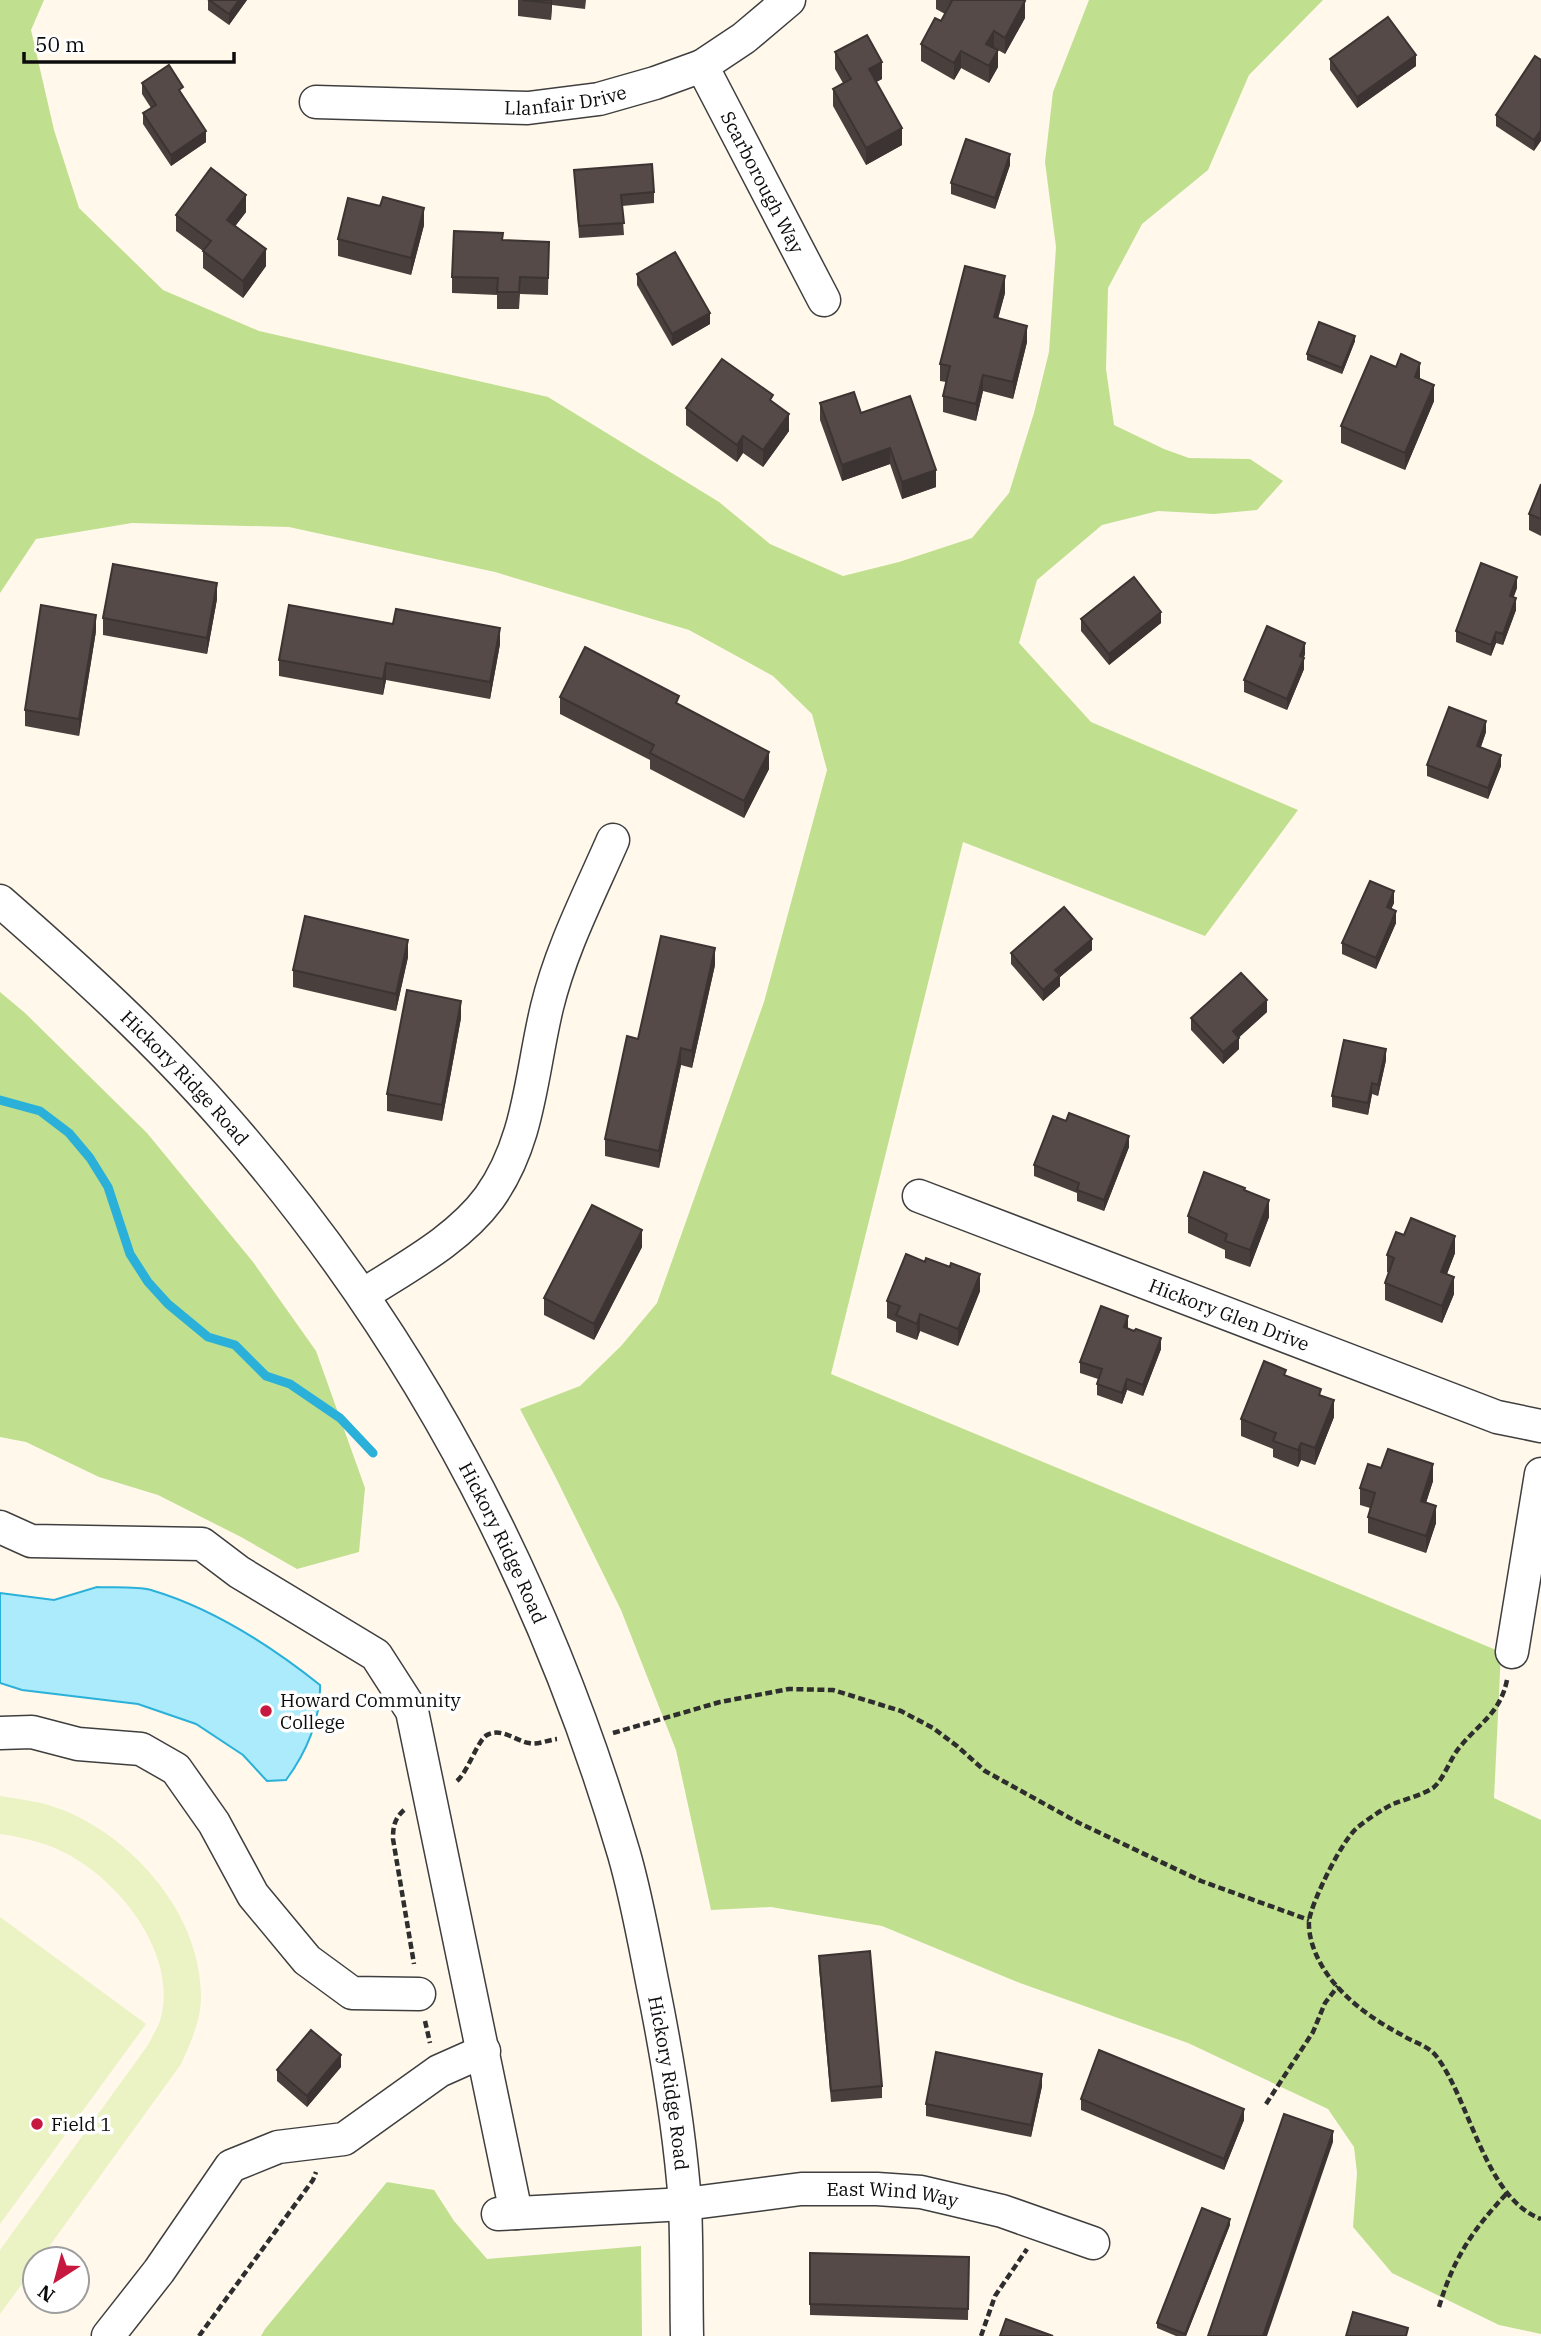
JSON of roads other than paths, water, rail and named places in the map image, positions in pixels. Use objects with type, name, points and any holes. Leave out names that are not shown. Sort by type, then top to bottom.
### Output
[{"type":"street","name":"Llanfair Drive","points":[[316,102],[528,108],[599,99],[702,66],[744,38],[789,0]]},
{"type":"street","name":"Scarborough Way","points":[[702,66],[824,300]]},
{"type":"street","points":[[363,1295],[435,1248],[468,1222],[488,1199],[505,1172],[521,1137],[547,1007],[565,951],[613,840]]},
{"type":"street","name":"Hickory Ridge Road","points":[[0,901],[134,1023],[225,1118],[309,1220],[363,1295],[447,1431],[495,1520],[546,1632],[586,1738],[625,1857],[648,1958],[667,2063],[685,2204],[687,2336]]},
{"type":"street","name":"Hickory Glen Drive","points":[[919,1196],[1497,1418],[1541,1426]]},
{"type":"street","points":[[1512,1652],[1541,1474]]},
{"type":"street","points":[[0,1527],[31,1541],[202,1544],[239,1572],[376,1655],[412,1711],[484,2051],[439,2071],[344,2139],[278,2147],[231,2166],[159,2272],[108,2336]]},
{"type":"street","points":[[0,1733],[32,1732],[78,1744],[141,1749],[176,1769],[214,1823],[253,1895],[307,1960],[352,1993],[419,1994]]},
{"type":"street","name":"East Wind Way","points":[[484,2051],[507,2213],[685,2204],[802,2189],[877,2189],[921,2192],[1002,2211],[1093,2243]]},
{"type":"water","points":[[97,1587],[151,1590],[196,1607],[261,1643],[320,1685],[318,1710],[311,1735],[286,1780],[267,1781],[243,1755],[196,1724],[138,1704],[22,1690],[0,1683],[0,1593],[54,1600]]},
{"type":"waterway","points":[[0,1100],[40,1111],[69,1133],[90,1158],[108,1187],[130,1254],[148,1282],[168,1304],[208,1337],[235,1345],[266,1376],[290,1384],[340,1418],[373,1453]]},
{"type":"place","name":"Howard Community College","points":[[266,1711]]},
{"type":"place","name":"Field 1","points":[[37,2124]]}]
